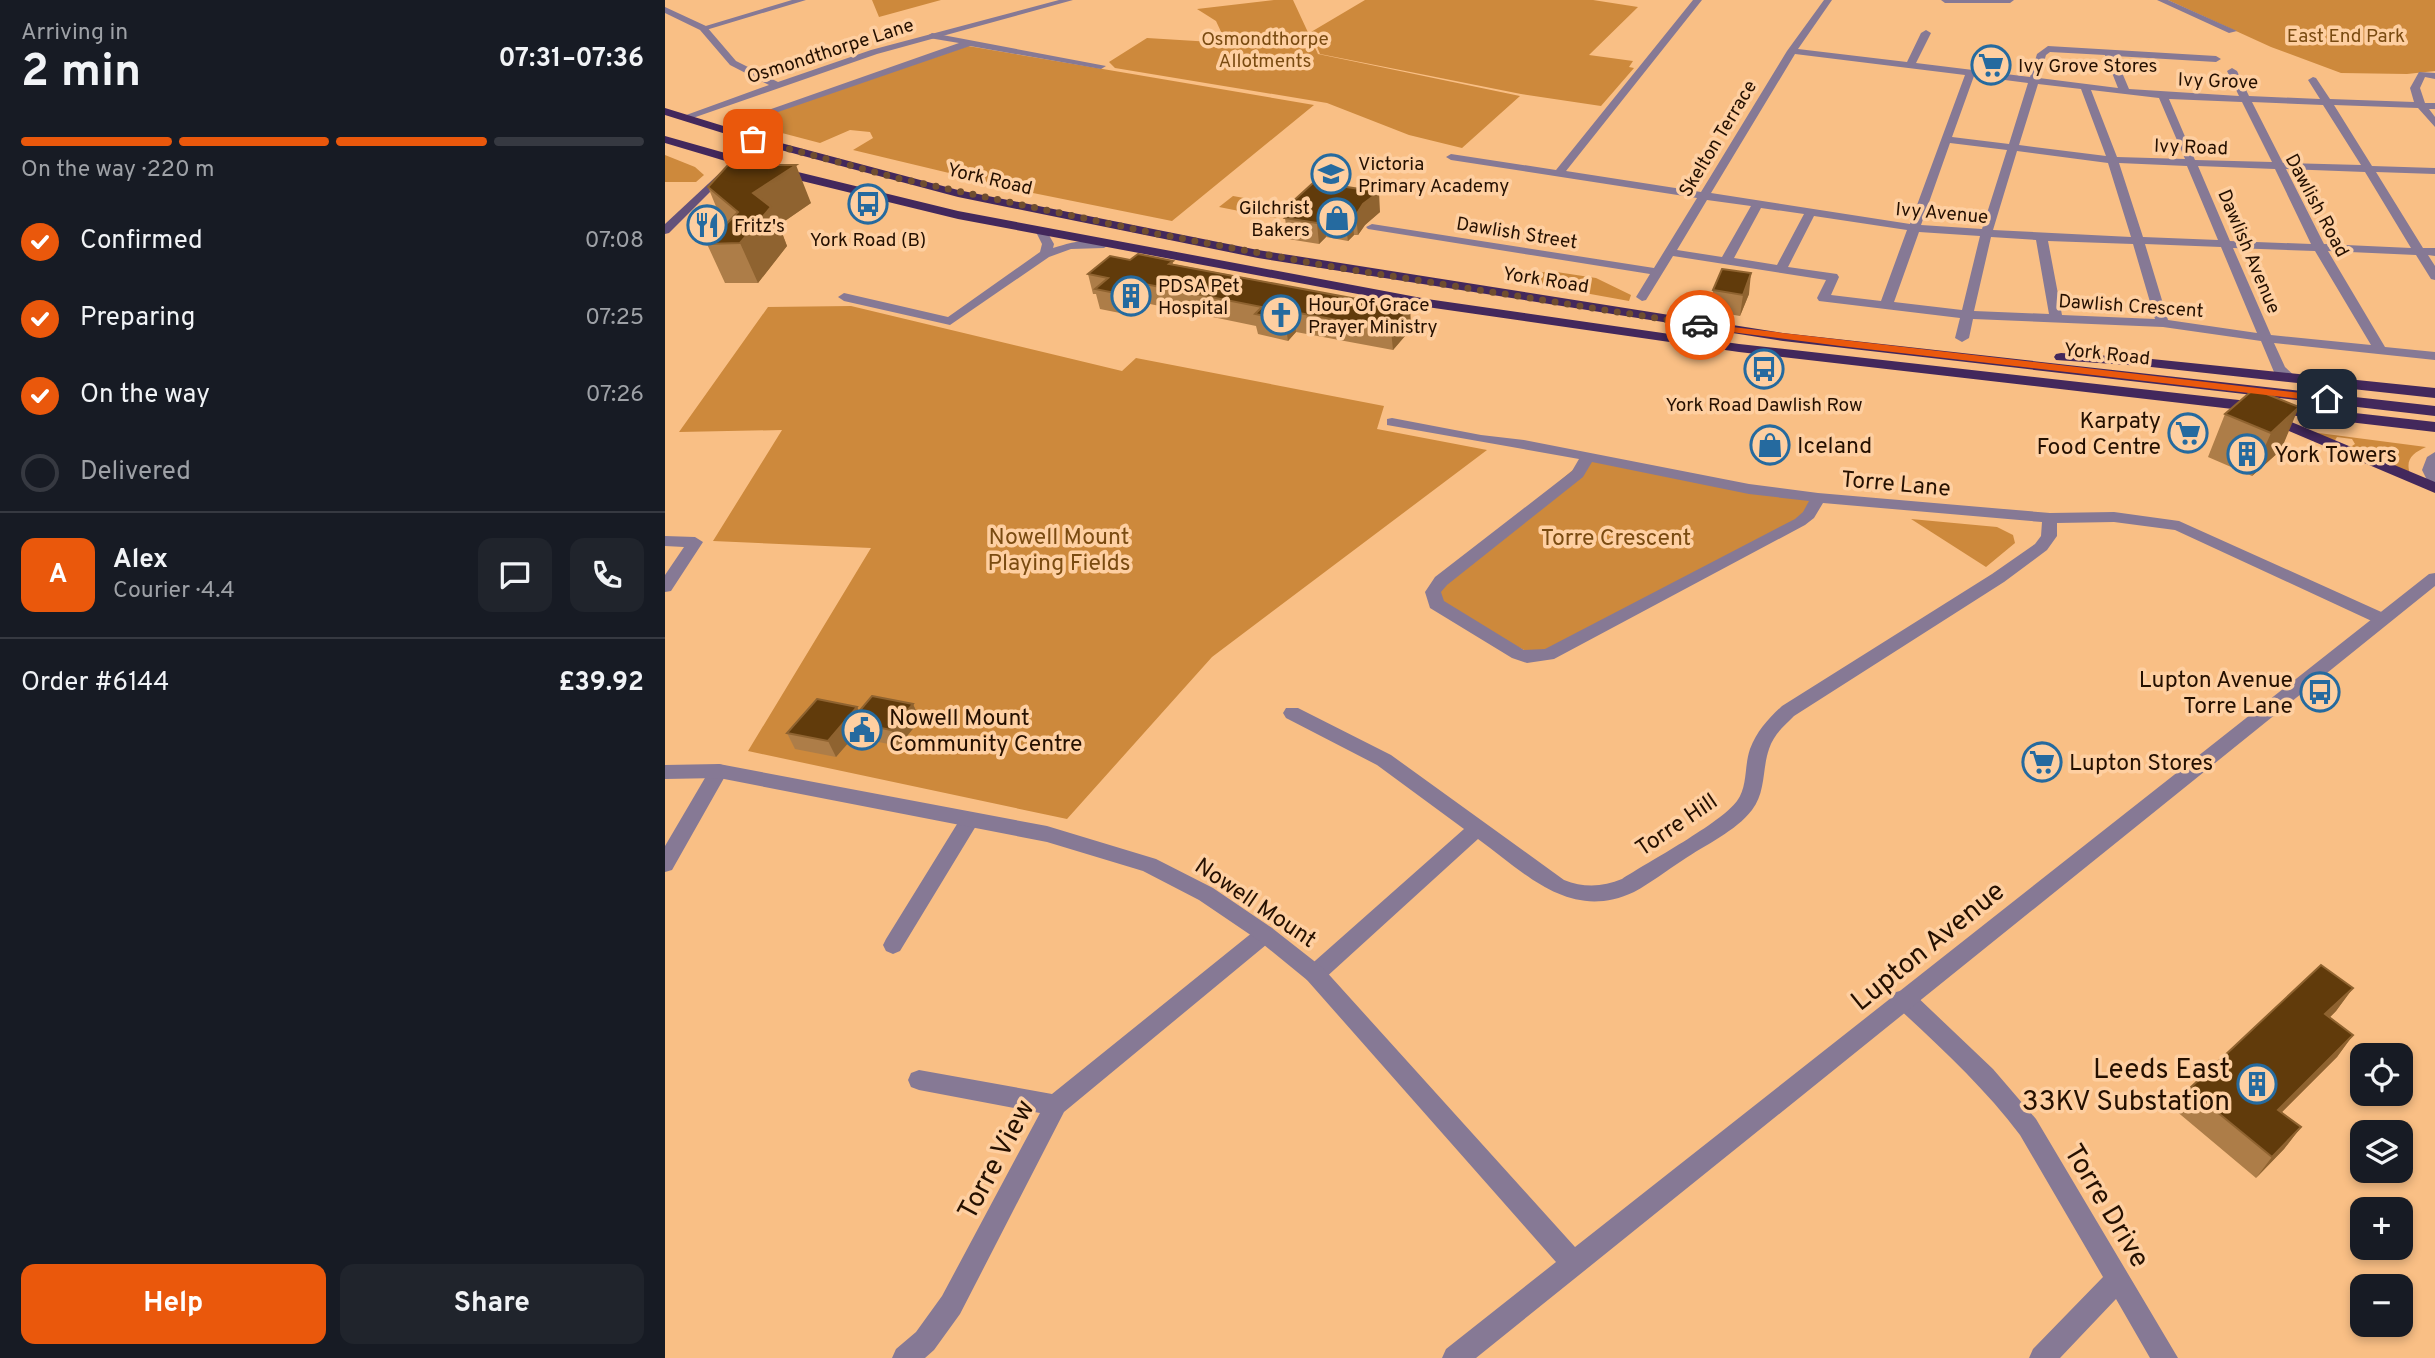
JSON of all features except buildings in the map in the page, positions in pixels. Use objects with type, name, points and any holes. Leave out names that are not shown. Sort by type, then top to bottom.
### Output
[{"type":"highway","name":"York Road","points":[[665,111],[726,131],[910,181],[1153,233],[1328,266],[1687,323],[1840,344],[2435,411]]},
{"type":"highway","points":[[670,141],[665,130],[683,118]]},
{"type":"highway","points":[[726,131],[741,149],[736,160]]},
{"type":"highway","name":"York Road","points":[[670,141],[769,169],[958,215],[1427,303],[1739,348],[2435,427]]},
{"type":"highway","points":[[715,180],[769,169]]},
{"type":"highway","points":[[1840,344],[2142,362],[2435,393]]},
{"type":"highway","points":[[2233,403],[2435,488]]},
{"type":"main road","points":[[665,231],[736,160]]},
{"type":"street","points":[[703,28],[802,0]]},
{"type":"street","name":"Osmondthorpe Lane","points":[[683,118],[776,85],[932,36],[1069,0]]},
{"type":"street","points":[[1558,174],[1698,0]]},
{"type":"street","name":"Skelton Terrace","points":[[1642,297],[1792,51],[1828,0]]},
{"type":"street","points":[[1945,0],[2010,0]]},
{"type":"street","points":[[2161,0],[2232,31]]},
{"type":"street","points":[[2169,10],[2179,8]]},
{"type":"street","points":[[665,10],[703,28],[733,63],[776,85]]},
{"type":"street","points":[[1910,66],[1926,33]]},
{"type":"street","points":[[932,36],[1101,66]]},
{"type":"street","points":[[726,131],[969,43]]},
{"type":"street","points":[[1962,338],[1986,234],[2015,149],[2042,54],[2048,49],[2216,59]]},
{"type":"street","name":"Ivy Grove","points":[[1792,51],[2163,96],[2435,106]]},
{"type":"street","points":[[2109,53],[2125,92]]},
{"type":"street","name":"Dawlish Road","points":[[2232,71],[2277,167],[2319,247],[2381,351]]},
{"type":"street","points":[[1886,306],[1970,73]]},
{"type":"street","points":[[2435,76],[2422,74],[2415,88],[2420,104],[2435,124]]},
{"type":"street","points":[[2313,80],[2435,276]]},
{"type":"street","points":[[2085,87],[2113,160],[2163,323]]},
{"type":"street","name":"Dawlish Avenue","points":[[2163,96],[2279,369],[2290,378]]},
{"type":"street","name":"Ivy Road","points":[[1946,139],[2113,160],[2435,171]]},
{"type":"street","name":"Ivy Avenue","points":[[1451,157],[1914,228],[2041,237],[2435,252]]},
{"type":"street","points":[[1725,261],[1757,205]]},
{"type":"street","points":[[1669,253],[1781,270],[1810,213]]},
{"type":"street","name":"Dawlish Street","points":[[1372,227],[1657,272]]},
{"type":"street","points":[[1042,232],[1048,244],[1045,254]]},
{"type":"street","points":[[2041,237],[2056,319]]},
{"type":"street","points":[[845,297],[950,321],[1045,254],[1070,246],[1104,244]]},
{"type":"street","name":"Dawlish Crescent","points":[[1781,270],[1833,277],[1823,298],[1968,315],[2163,323],[2266,338],[2435,356]]},
{"type":"street","name":"Torre Lane","points":[[1392,422],[1481,439],[1524,444],[1749,489],[1818,498],[2050,518],[2114,517],[2179,526],[2382,619]]},
{"type":"street","points":[[2435,456],[2429,463],[2428,471],[2435,483]]},
{"type":"street","points":[[1587,458],[1578,474],[1441,581],[1433,592],[1436,604],[1518,654],[1538,657],[1548,655],[1800,522],[1809,516],[1818,498]]},
{"type":"street","name":"Torre Hill","points":[[1292,713],[1384,760],[1557,886],[1575,893],[1613,893],[1729,820],[1745,805],[1753,788],[1759,750],[1769,729],[1788,711],[1998,578],[2041,547],[2049,536],[2050,518]]},
{"type":"street","points":[[665,541],[695,542],[665,587]]},
{"type":"street","name":"Lupton Avenue","points":[[1455,1358],[2435,578]]},
{"type":"street","points":[[665,864],[719,771]]},
{"type":"street","name":"Nowell Mount","points":[[665,772],[719,771],[1047,834],[1149,865],[1206,894],[1265,934],[1315,974],[1574,1264]]},
{"type":"street","points":[[893,945],[969,821]]},
{"type":"street","points":[[1315,974],[1479,827]]},
{"type":"street","name":"Torre View","points":[[905,1358],[925,1341],[951,1305],[1056,1105],[1265,934]]},
{"type":"street","name":"Torre Drive","points":[[1904,999],[2006,1097],[2028,1128],[2165,1358]]},
{"type":"street","points":[[919,1080],[1056,1105]]},
{"type":"street","points":[[2042,1358],[2117,1279]]},
{"type":"green space","points":[[872,0],[941,0],[879,17]]},
{"type":"green space","name":"Osmondthorpe Allotments","points":[[1293,0],[1318,54],[1520,96],[1462,148],[1409,135],[1327,103],[1115,68],[1109,62],[1147,38],[1212,42],[1223,36],[1216,21],[1197,9]]},
{"type":"green space","points":[[1365,0],[1593,0],[1638,7],[1589,55],[1633,61],[1629,67],[1634,68],[1601,106],[1521,94],[1320,54],[1311,32]]},
{"type":"green space","name":"East End Park","points":[[2168,0],[2435,0],[2435,71],[2407,74],[2341,73],[2271,47]]},
{"type":"green space","points":[[968,46],[1314,105],[1172,221],[1033,193],[853,150],[873,138],[870,132],[850,130],[820,143],[744,123]]},
{"type":"green space","points":[[665,155],[695,167],[704,175],[696,182],[665,182]]},
{"type":"green space","points":[[1233,196],[1288,206],[1275,218],[1219,207]]},
{"type":"green space","points":[[1550,271],[1596,278],[1631,295],[1629,301],[1507,279]]},
{"type":"green space","name":"Nowell Mount Playing Fields","points":[[851,306],[1122,371],[1136,358],[1384,406],[1377,429],[1487,450],[1212,657],[1067,819],[748,751],[871,548],[713,541],[782,430],[679,432],[768,307]]},
{"type":"green space","points":[[2311,432],[2426,447],[2409,460],[2410,474],[2349,448],[2355,444],[2352,439],[2337,437],[2334,442]]},
{"type":"green space","name":"Torre Crescent","points":[[1587,458],[1818,498],[1809,515],[1538,657],[1442,609],[1436,586]]},
{"type":"green space","points":[[1911,519],[1997,527],[2013,535],[2015,543],[1986,567]]},
{"type":"way so far","points":[[753,139],[897,178],[1153,233],[1328,266],[1700,325]]},
{"type":"place","name":"Ivy Grove Stores","points":[[1991,65]]},
{"type":"place","name":"Victoria Primary Academy","points":[[1331,174]]},
{"type":"place","name":"York Road (B)","points":[[868,204]]},
{"type":"place","name":"Gilchrist Bakers","points":[[1337,218]]},
{"type":"place","name":"Fritz's","points":[[707,225]]},
{"type":"place","name":"PDSA Pet Hospital","points":[[1131,296]]},
{"type":"place","name":"Hour Of Grace Prayer Ministry","points":[[1281,315]]},
{"type":"place","name":"York Road Dawlish Row","points":[[1764,369]]},
{"type":"place","name":"Karpaty Food Centre","points":[[2188,433]]},
{"type":"place","name":"Iceland","points":[[1770,445]]},
{"type":"place","name":"York Towers","points":[[2247,454]]},
{"type":"place","name":"Lupton Avenue Torre Lane","points":[[2320,692]]},
{"type":"place","name":"Nowell Mount Community Centre","points":[[862,730]]},
{"type":"place","name":"Lupton Stores","points":[[2042,762]]},
{"type":"place","name":"Leeds East 33KV Substation","points":[[2257,1084]]},
{"type":"route","points":[[1700,325],[1840,344],[2327,399]]}]
